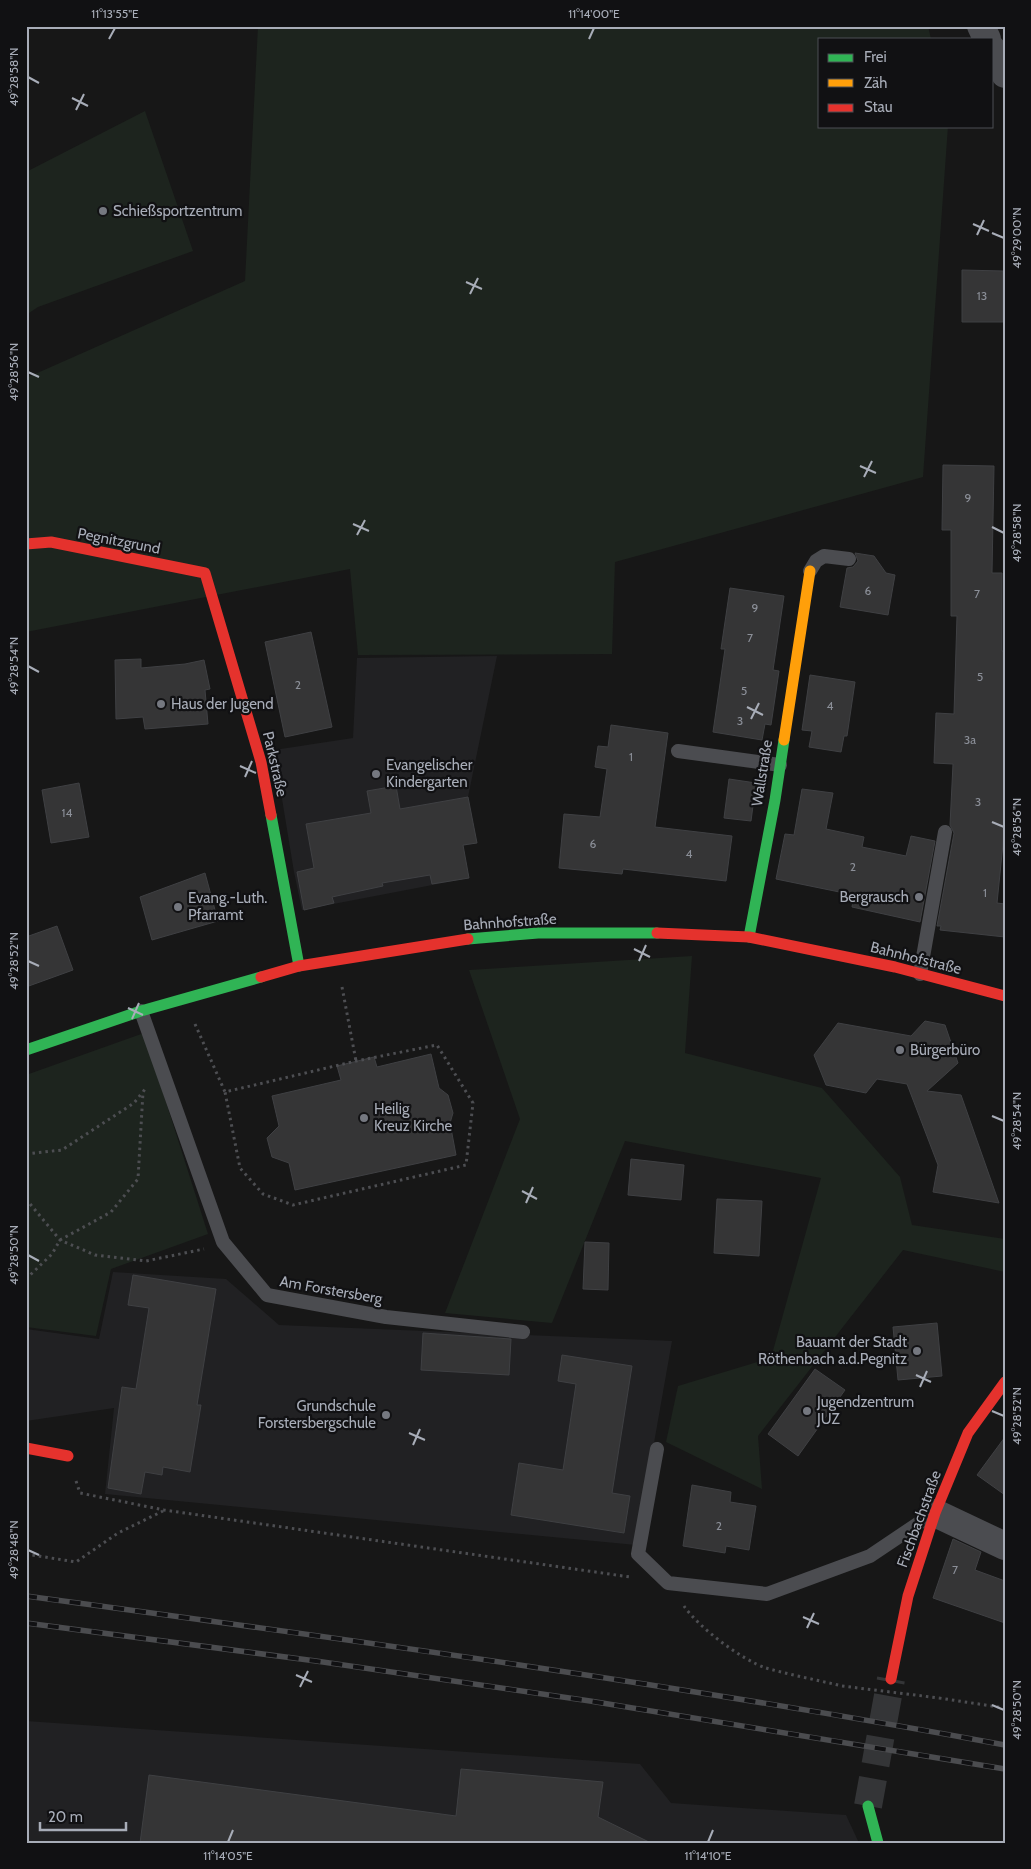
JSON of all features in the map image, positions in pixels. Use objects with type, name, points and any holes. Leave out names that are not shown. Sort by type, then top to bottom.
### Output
[{"type":"street","points":[[981,26],[987,38]]},
{"type":"street","points":[[994,53],[1005,74]]},
{"type":"street","name":"Pegnitzgrund","points":[[26,544],[51,542],[205,573]]},
{"type":"street","name":"Wallstraße","points":[[749,937],[780,765],[810,571]]},
{"type":"street","name":"Parkstraße","points":[[205,573],[261,762],[299,966]]},
{"type":"street","name":"Bahnhofstraße","points":[[26,1050],[184,998],[299,966],[450,941],[538,933],[644,932],[749,937],[920,974],[1005,996]]},
{"type":"street","name":"Fischbachstraße","points":[[891,1679],[908,1596],[935,1513],[968,1433],[1005,1382]]},
{"type":"street","points":[[26,1448],[68,1456]]},
{"type":"street","points":[[935,1513],[1005,1546]]},
{"type":"street","points":[[868,1806],[878,1843]]},
{"type":"lane","name":"Wallstraße","points":[[810,571],[816,561],[824,556],[849,560]]},
{"type":"lane","points":[[678,752],[780,765]]},
{"type":"lane","points":[[920,974],[945,832]]},
{"type":"lane","name":"Am Forstersberg","points":[[142,1011],[223,1242],[267,1294],[386,1317],[523,1332]]},
{"type":"lane","points":[[657,1449],[638,1554],[668,1583],[766,1594],[870,1556],[935,1513]]},
{"type":"path","points":[[336,959],[356,1061]]},
{"type":"path","points":[[184,998],[225,1092],[240,1168],[263,1194],[293,1205],[466,1165],[473,1102],[437,1045],[356,1061],[225,1092]]},
{"type":"path","points":[[26,1154],[62,1150],[134,1103],[143,1092],[152,1073],[160,1063]]},
{"type":"path","points":[[26,1279],[52,1254],[60,1240],[111,1212],[138,1179],[143,1092]]},
{"type":"path","points":[[26,1199],[60,1240],[95,1255],[146,1261],[208,1248],[223,1242]]},
{"type":"path","points":[[68,1456],[80,1493],[164,1510],[490,1558],[582,1569],[668,1583],[691,1616],[726,1645],[765,1667],[842,1686],[1005,1708]]},
{"type":"path","points":[[26,1554],[76,1562],[118,1533],[164,1510]]},
{"type":"shaded area","points":[[258,26],[928,26],[931,38],[818,38],[818,128],[948,128],[923,477],[615,562],[612,654],[358,655],[350,569],[26,632],[26,378],[245,281]]},
{"type":"shaded area","name":"Schießsportzentrum","points":[[145,111],[193,251],[38,307],[26,315],[26,172]]},
{"type":"shaded area","name":"Evangelischer Kindergarten","points":[[497,656],[468,797],[477,843],[463,846],[469,878],[302,910],[274,750],[353,738],[357,658]]},
{"type":"shaded area","points":[[692,956],[685,1053],[822,1088],[900,1177],[912,1225],[1005,1239],[1005,1272],[903,1250],[758,1436],[762,1489],[666,1442],[678,1386],[771,1358],[821,1178],[625,1141],[552,1323],[445,1313],[520,1119],[469,970]]},
{"type":"shaded area","points":[[144,1033],[208,1234],[111,1269],[96,1336],[26,1327],[26,1075]]},
{"type":"shaded area","name":"Grundschule Forstersbergschule","points":[[113,1272],[226,1279],[279,1325],[672,1341],[636,1545],[105,1494],[114,1408],[26,1421],[26,1329],[99,1339]]},
{"type":"shaded area","points":[[26,1721],[640,1764],[671,1803],[846,1815],[859,1843],[26,1843]]},
{"type":"building","points":[[962,270],[1003,271],[1003,322],[962,322]]},
{"type":"building","points":[[943,465],[994,466],[992,573],[1002,573],[1002,651],[1005,651],[1005,810],[997,903],[1005,904],[1005,937],[940,930],[941,926],[937,926],[954,833],[950,825],[953,764],[934,763],[936,713],[954,714],[957,616],[951,616],[951,530],[942,530]]},
{"type":"building","points":[[855,553],[874,556],[886,573],[895,575],[888,615],[840,607],[847,568],[853,567],[858,561]]},
{"type":"building","points":[[730,588],[784,596],[773,670],[779,671],[771,725],[765,724],[762,740],[713,732],[725,649],[721,649]]},
{"type":"building","points":[[311,632],[332,727],[285,737],[265,642]]},
{"type":"building","name":"Haus der Jugend","points":[[141,659],[141,668],[185,664],[204,660],[210,689],[205,690],[208,724],[145,729],[143,717],[116,719],[115,660]]},
{"type":"building","points":[[810,675],[855,682],[847,736],[844,736],[841,752],[809,747],[812,731],[802,730]]},
{"type":"building","points":[[611,725],[668,733],[655,827],[732,836],[726,881],[623,869],[622,874],[559,868],[564,814],[600,817],[607,769],[595,767],[598,746],[608,747]]},
{"type":"building","points":[[729,779],[756,783],[751,821],[724,818]]},
{"type":"building","points":[[79,783],[89,837],[51,843],[42,790]]},
{"type":"building","points":[[396,786],[400,809],[468,797],[477,843],[463,845],[469,878],[432,884],[430,875],[382,883],[383,886],[332,897],[334,903],[304,910],[297,872],[314,868],[306,824],[371,813],[367,791]]},
{"type":"building","points":[[802,789],[833,793],[826,829],[864,837],[862,847],[906,856],[911,836],[935,841],[920,922],[852,907],[854,895],[776,879],[785,834],[794,835]]},
{"type":"building","name":"Evang.-Luth. Pfarramt","points":[[205,873],[218,921],[152,940],[140,897]]},
{"type":"building","points":[[57,926],[73,970],[26,987],[26,937]]},
{"type":"building","points":[[925,1021],[945,1025],[958,1063],[927,1091],[961,1095],[999,1203],[933,1192],[938,1165],[907,1084],[877,1079],[866,1093],[826,1085],[814,1055],[838,1023],[911,1036]]},
{"type":"building","name":"Heilig Kreuz Kirche","points":[[431,1054],[439,1088],[448,1095],[453,1113],[450,1123],[456,1155],[295,1190],[289,1163],[272,1157],[267,1138],[279,1126],[272,1096],[341,1080],[337,1066],[374,1057],[377,1067]]},
{"type":"building","points":[[631,1159],[684,1165],[681,1200],[628,1195]]},
{"type":"building","points":[[717,1199],[762,1201],[759,1256],[714,1253]]},
{"type":"building","points":[[585,1242],[609,1243],[608,1290],[583,1289]]},
{"type":"building","points":[[133,1275],[216,1289],[197,1405],[201,1405],[190,1472],[163,1467],[162,1475],[145,1472],[141,1494],[108,1488],[122,1387],[136,1389],[149,1308],[128,1305]]},
{"type":"building","points":[[937,1323],[942,1376],[898,1380],[893,1327]]},
{"type":"building","points":[[423,1333],[511,1339],[509,1375],[421,1370]]},
{"type":"building","points":[[562,1355],[632,1366],[612,1493],[630,1496],[624,1533],[511,1515],[519,1463],[563,1470],[576,1384],[558,1381]]},
{"type":"building","name":"Jugendzentrum JUZ","points":[[815,1369],[845,1390],[798,1456],[768,1434]]},
{"type":"building","points":[[1005,1437],[1005,1495],[977,1475]]},
{"type":"building","points":[[692,1485],[731,1492],[730,1502],[756,1506],[749,1550],[726,1546],[725,1553],[683,1546]]},
{"type":"building","points":[[953,1539],[981,1552],[975,1570],[1005,1581],[1005,1623],[933,1598]]},
{"type":"building","points":[[461,1769],[603,1782],[598,1817],[651,1843],[140,1843],[149,1775],[456,1816]]},
{"type":"tunnel","points":[[868,1806],[891,1679]]},
{"type":"railway","points":[[26,1596],[516,1664],[883,1723],[1005,1745]]},
{"type":"railway","points":[[26,1623],[316,1661],[590,1701],[1005,1769]]},
{"type":"traffic: fast","points":[[749,937],[775,800],[784,740]]},
{"type":"traffic: fast","points":[[271,815],[299,966]]},
{"type":"traffic: fast","points":[[468,939],[538,933],[657,933]]},
{"type":"traffic: fast","points":[[26,1050],[141,1011],[261,977]]},
{"type":"traffic: fast","points":[[868,1806],[878,1843]]},
{"type":"traffic: slow","points":[[784,740],[810,571]]},
{"type":"traffic: jam","points":[[26,544],[51,542],[205,573],[261,762],[271,815]]},
{"type":"traffic: jam","points":[[657,933],[749,937],[895,967],[1005,996]]},
{"type":"traffic: jam","points":[[261,977],[299,966],[468,939]]},
{"type":"traffic: jam","points":[[891,1679],[908,1596],[935,1513],[968,1433],[1005,1382]]},
{"type":"traffic: jam","points":[[26,1448],[68,1456]]},
{"type":"place","name":"Schießsportzentrum","points":[[103,211]]},
{"type":"place","name":"Haus der Jugend","points":[[161,704]]},
{"type":"place","name":"Evangelischer Kindergarten","points":[[376,774]]},
{"type":"place","name":"Bergrausch","points":[[919,897]]},
{"type":"place","name":"Evang.-Luth. Pfarramt","points":[[178,907]]},
{"type":"place","name":"Bürgerbüro","points":[[900,1050]]},
{"type":"place","name":"Heilig Kreuz Kirche","points":[[364,1118]]},
{"type":"place","name":"Bauamt der Stadt Röthenbach a.d.Pegnitz","points":[[917,1351]]},
{"type":"place","name":"Jugendzentrum JUZ","points":[[807,1411]]},
{"type":"place","name":"Grundschule Forstersbergschule","points":[[386,1415]]}]
